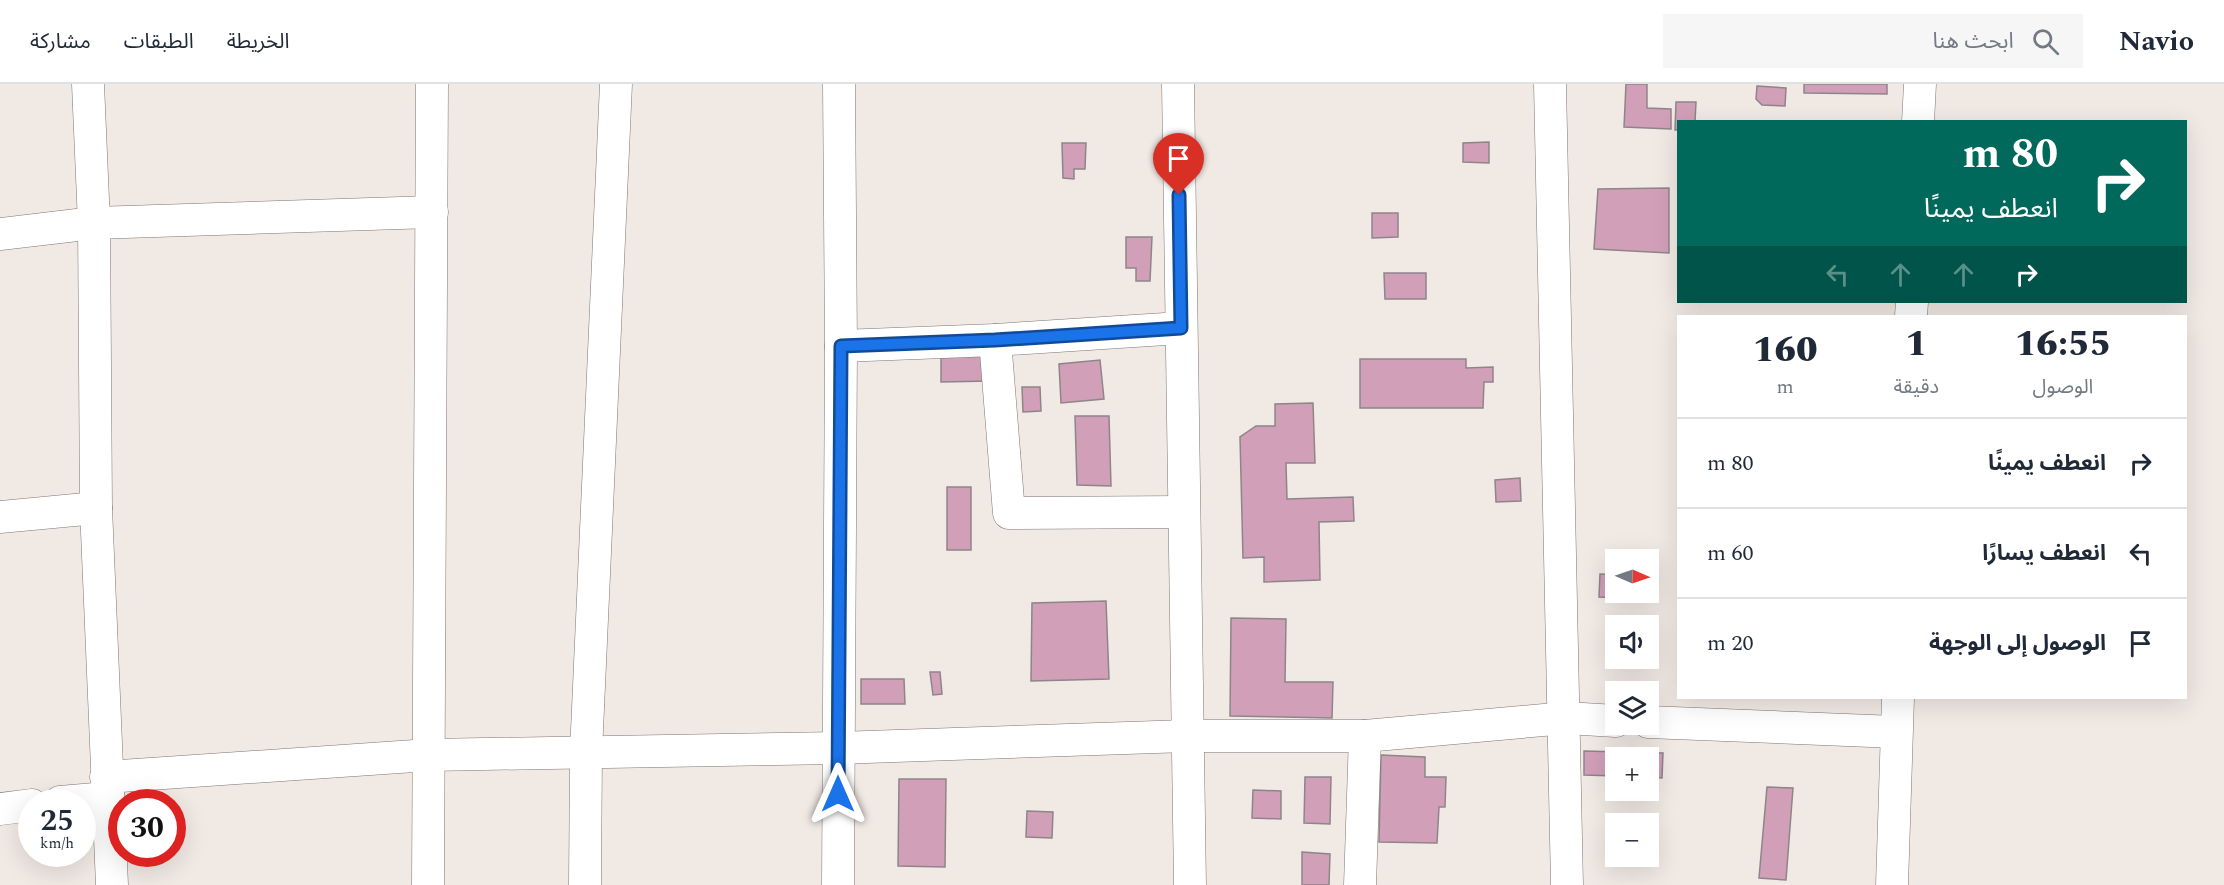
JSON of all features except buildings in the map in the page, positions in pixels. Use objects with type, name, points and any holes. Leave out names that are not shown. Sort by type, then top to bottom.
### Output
[{"type":"street","points":[[88,84],[94,223],[96,508],[112,885]]},
{"type":"street","points":[[428,885],[432,84]]},
{"type":"street","points":[[585,885],[586,753],[616,84]]},
{"type":"street","points":[[838,885],[841,346],[839,84]]},
{"type":"street","points":[[1178,84],[1190,885]]},
{"type":"street","points":[[1550,84],[1566,718],[1567,885]]},
{"type":"street","points":[[1918,120],[1920,84]]},
{"type":"street","points":[[0,234],[94,223],[432,212]]},
{"type":"street","points":[[841,346],[995,340],[1181,328]]},
{"type":"street","points":[[995,340],[1009,513],[1183,512]]},
{"type":"street","points":[[0,517],[96,508]]},
{"type":"street","points":[[1892,885],[1898,699]]},
{"type":"street","points":[[96,791],[107,788],[429,755],[838,748],[1186,736],[1365,736],[1566,718],[1605,720]]},
{"type":"street","points":[[1659,722],[1896,732]]},
{"type":"street","points":[[1360,885],[1365,736]]},
{"type":"street","points":[[0,808],[18,806]]},
{"type":"route","points":[[838,794],[841,346],[995,340],[1181,328],[1179,195]]}]
